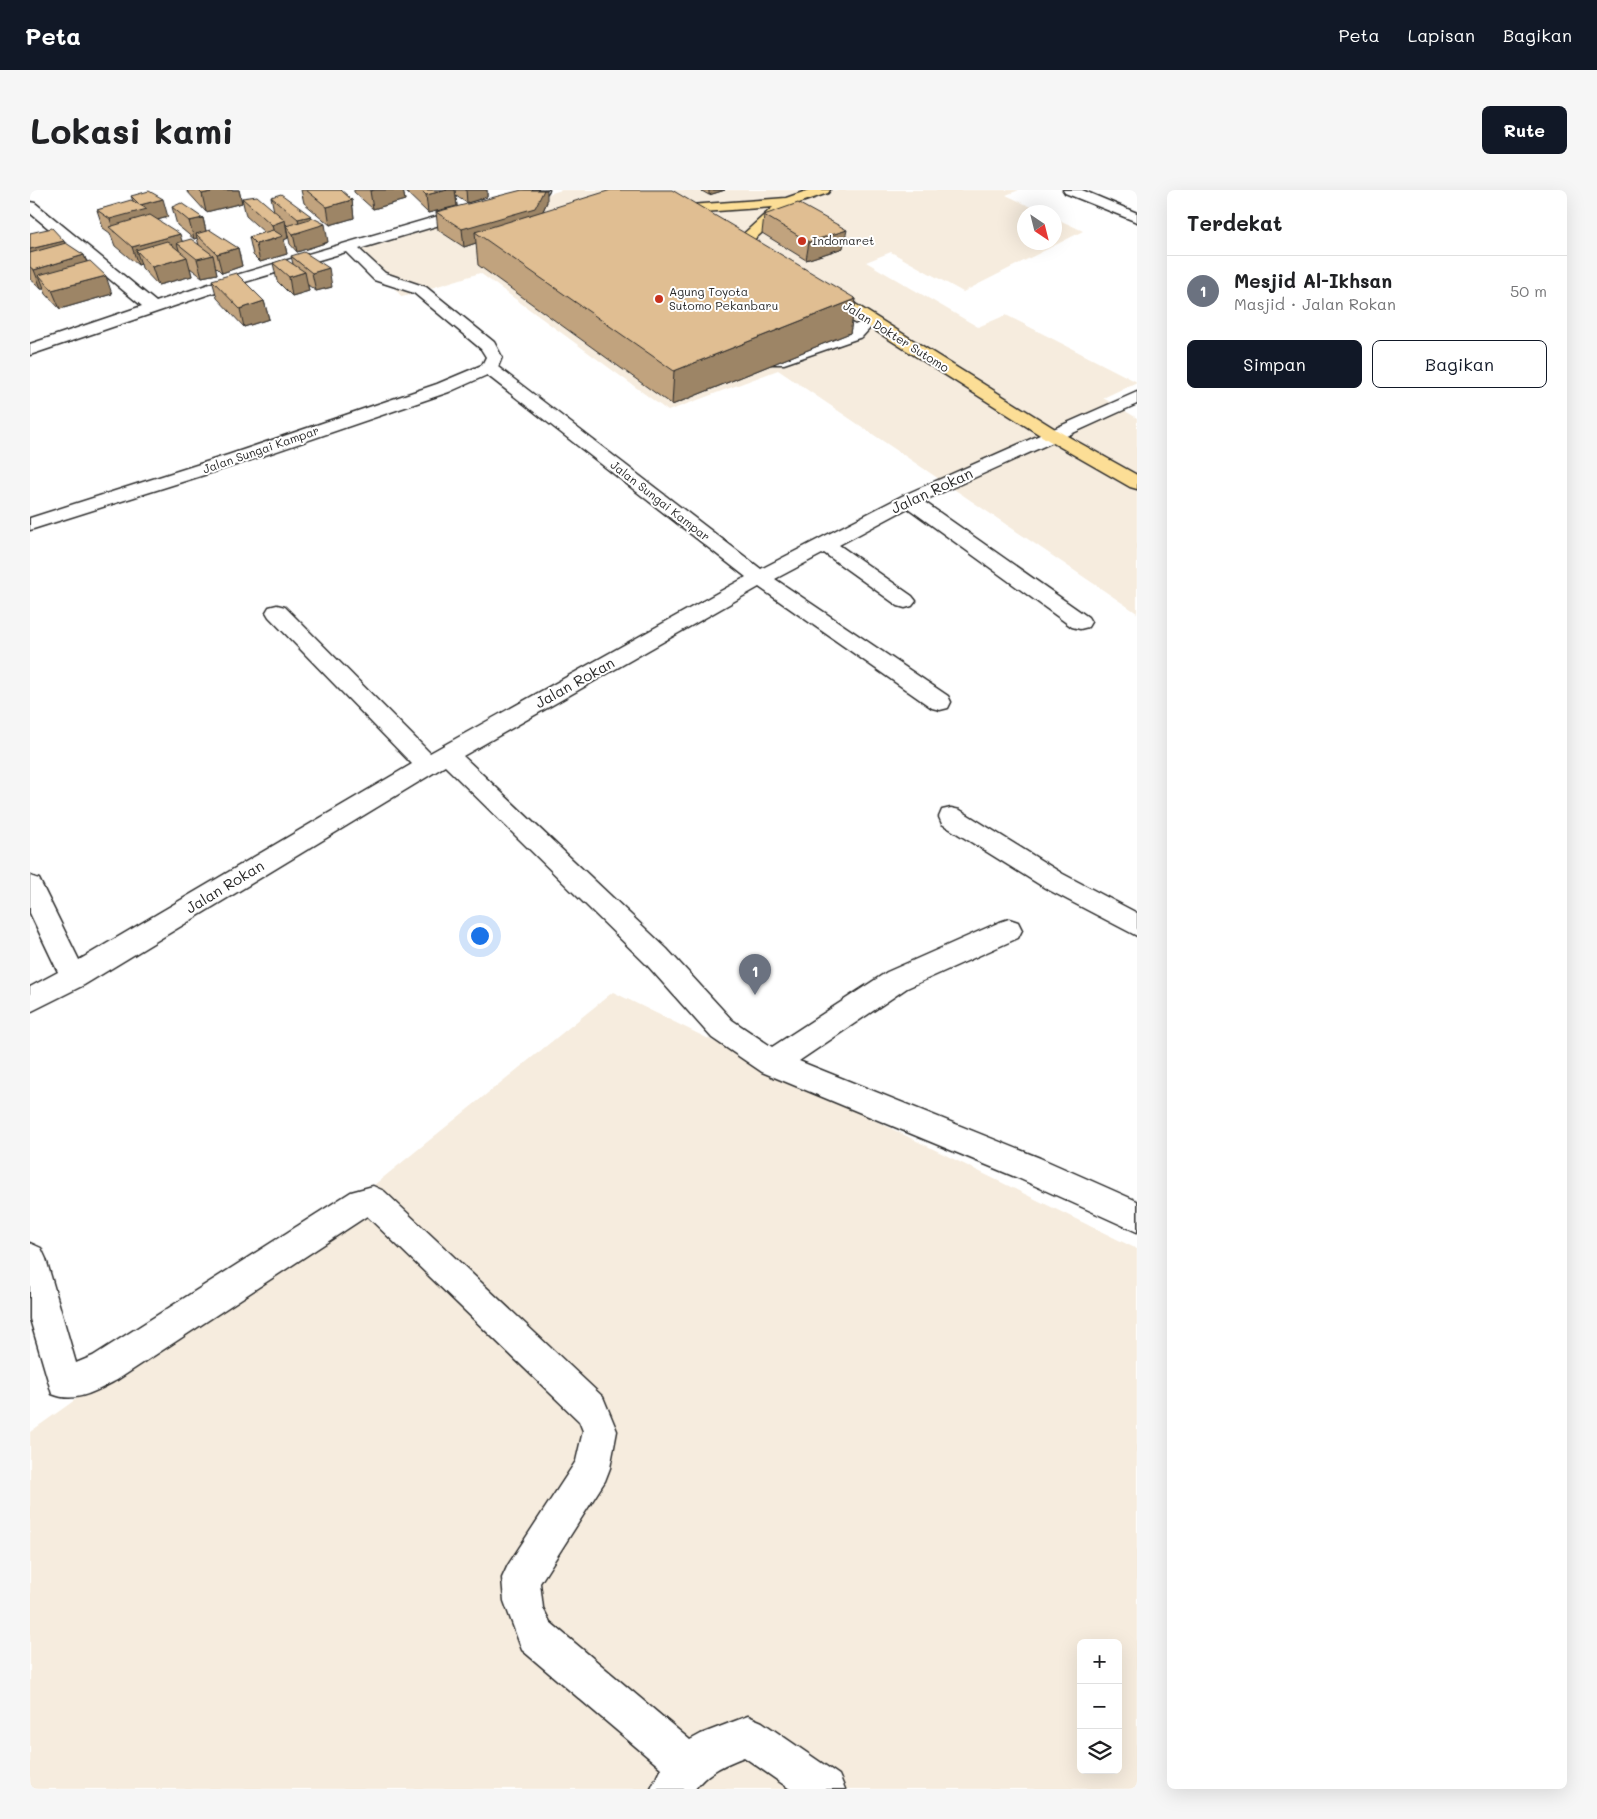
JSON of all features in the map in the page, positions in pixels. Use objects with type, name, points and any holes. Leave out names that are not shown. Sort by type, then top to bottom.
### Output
[{"type":"main road","points":[[682,216],[788,202],[823,190]]},
{"type":"main road","points":[[672,199],[682,216]]},
{"type":"main road","points":[[761,251],[737,237],[788,202]]},
{"type":"main road","points":[[682,216],[709,220]]},
{"type":"main road","name":"Jalan Dokter Sutomo","points":[[811,283],[1054,436],[1137,483]]},
{"type":"street","points":[[30,350],[238,279],[542,190]]},
{"type":"street","points":[[1070,190],[1137,218]]},
{"type":"street","points":[[30,206],[153,307]]},
{"type":"street","points":[[350,247],[374,273],[420,290],[488,346],[494,357],[489,368]]},
{"type":"street","points":[[803,299],[856,333]]},
{"type":"street","points":[[764,364],[856,333],[869,320]]},
{"type":"street","name":"Jalan Sungai Kampar","points":[[30,524],[235,459],[443,388],[489,368],[760,578],[940,702]]},
{"type":"street","name":"Jalan Rokan","points":[[30,1000],[74,977],[438,760],[760,578],[909,500],[1137,398]]},
{"type":"street","points":[[909,500],[1080,622]]},
{"type":"street","points":[[825,544],[905,602]]},
{"type":"street","points":[[277,612],[657,957],[722,1029],[772,1063],[1029,1168],[1137,1217]]},
{"type":"street","points":[[951,817],[1054,881],[1137,925]]},
{"type":"street","points":[[30,886],[74,977]]},
{"type":"street","points":[[772,1063],[897,980],[1009,930]]},
{"type":"street","points":[[30,1259],[64,1382],[85,1378],[105,1368],[362,1202],[373,1201],[591,1409],[600,1431],[592,1468],[521,1578],[520,1596],[526,1618],[536,1636],[680,1777],[715,1748],[748,1736],[825,1789]]},
{"type":"shaded area","points":[[562,190],[1019,190],[1006,195],[1027,205],[1017,205],[1017,250],[1046,250],[963,292],[891,252],[866,262],[978,327],[1006,315],[1137,382],[1103,398],[1137,418],[1137,613],[778,370],[668,411],[480,273],[402,297],[360,248]]},
{"type":"shaded area","points":[[1062,221],[1083,231],[1062,242]]},
{"type":"shaded area","points":[[613,992],[1137,1249],[1137,1789],[30,1789],[30,1432],[353,1202]]},
{"type":"building","points":[[198,190],[219,190],[202,194]]},
{"type":"building","points":[[306,190],[341,190],[352,200],[327,207]]},
{"type":"building","points":[[421,190],[447,190],[426,195]]},
{"type":"building","points":[[522,190],[544,190],[535,208],[462,229],[436,212]]},
{"type":"building","name":"Agung Toyota Sutomo Pekanbaru","points":[[611,190],[672,190],[856,299],[674,371],[475,232]]},
{"type":"building","points":[[149,191],[163,199],[140,205],[131,196]]},
{"type":"building","points":[[281,194],[311,216],[298,219],[271,197]]},
{"type":"building","points":[[257,196],[285,220],[272,225],[242,198]]},
{"type":"building","points":[[131,200],[147,209],[110,219],[97,210]]},
{"type":"building","points":[[181,203],[203,218],[189,221],[172,207]]},
{"type":"building","points":[[798,203],[847,230],[809,242],[764,215]]},
{"type":"building","points":[[150,215],[180,234],[132,247],[109,227]]},
{"type":"building","points":[[313,218],[325,224],[293,234],[286,226]]},
{"type":"building","points":[[52,228],[64,241],[30,249],[30,233]]},
{"type":"building","points":[[210,230],[238,248],[217,254],[196,234]]},
{"type":"building","points":[[273,230],[283,236],[256,244],[249,237]]},
{"type":"building","points":[[191,239],[213,255],[197,259],[177,243]]},
{"type":"building","points":[[167,241],[187,257],[152,267],[136,250]]},
{"type":"building","points":[[66,243],[84,255],[34,270],[30,267],[30,253]]},
{"type":"building","points":[[304,252],[329,268],[312,273],[291,256]]},
{"type":"building","points":[[285,259],[305,272],[289,277],[273,263]]},
{"type":"building","points":[[90,261],[106,276],[52,290],[39,275]]},
{"type":"building","points":[[236,273],[264,301],[240,309],[212,280]]},
{"type":"place","name":"Indomaret","points":[[802,241]]},
{"type":"place","name":"Agung Toyota Sutomo Pekanbaru","points":[[659,299]]},
{"type":"place","name":"Mesjid Al-Ikhsan","points":[[755,995]]}]
